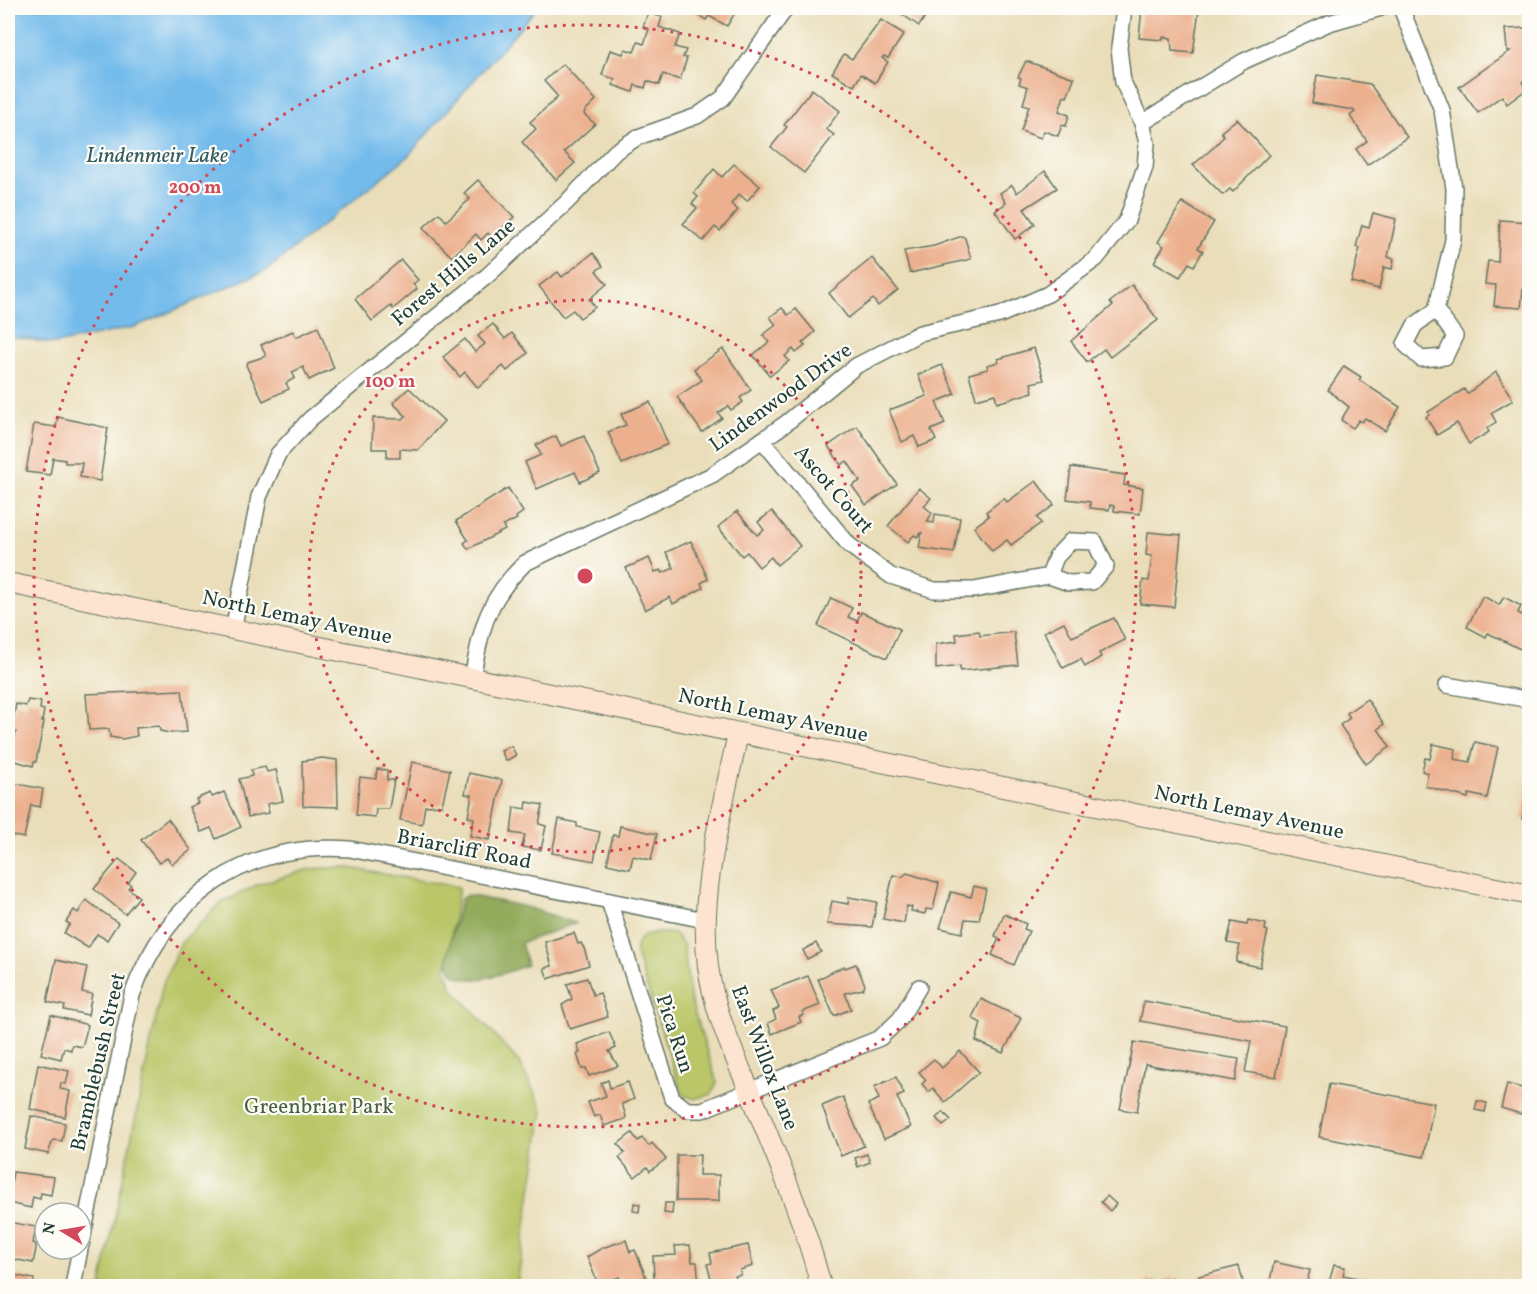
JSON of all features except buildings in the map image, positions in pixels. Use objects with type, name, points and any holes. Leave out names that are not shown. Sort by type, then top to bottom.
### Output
[{"type":"main road","name":"North Lemay Avenue","points":[[8,584],[1530,895]]},
{"type":"main road","name":"East Willox Lane","points":[[738,733],[710,875],[705,920],[708,965],[717,1009],[794,1200],[821,1287]]},
{"type":"street","name":"Forest Hills Lane","points":[[233,630],[259,497],[278,454],[310,419],[487,276],[566,203],[616,151],[638,136],[697,117],[723,98],[786,8]]},
{"type":"street","points":[[1124,8],[1119,48],[1123,82],[1142,123],[1244,61],[1329,23],[1381,8]]},
{"type":"street","points":[[1401,8],[1442,110],[1454,188],[1453,240],[1436,310]]},
{"type":"street","name":"Lindenwood Drive","points":[[472,678],[482,630],[490,608],[504,584],[525,563],[712,475],[762,440],[856,366],[920,333],[1000,315],[1048,294],[1096,259],[1127,220],[1145,167],[1147,143],[1142,123]]},
{"type":"street","name":"Ascot Court","points":[[762,440],[849,545],[891,576],[934,590],[974,590],[1049,576]]},
{"type":"street","points":[[1447,686],[1530,700]]},
{"type":"street","name":"Briarcliff Road","points":[[218,880],[276,854],[331,848],[350,849],[705,920]]},
{"type":"street","name":"Bramblebush Street","points":[[90,1201],[132,995],[141,970],[169,923],[195,897],[218,880]]},
{"type":"street","name":"Pica Run","points":[[609,901],[676,1103],[687,1110],[702,1110],[750,1091]]},
{"type":"street","points":[[750,1091],[880,1038],[900,1019],[919,987]]},
{"type":"street","name":"Bramblebush Street","points":[[73,1287],[78,1261]]},
{"type":"green space","name":"Greenbriar Park","points":[[343,867],[459,887],[446,969],[452,988],[519,1062],[543,1110],[517,1286],[101,1286],[163,983],[181,943],[219,904],[259,884],[310,869]]},
{"type":"green space","points":[[467,895],[526,907],[576,923],[521,943],[527,965],[495,976],[470,979],[459,977],[452,971],[448,954],[461,899]]},
{"type":"green space","points":[[652,933],[674,933],[683,944],[691,1002],[717,1082],[712,1094],[694,1099],[684,1095],[680,1089],[636,954],[639,940]]},
{"type":"water","name":"Lindenmeir Lake","points":[[8,8],[537,8],[408,156],[267,270],[135,327],[55,344],[9,336],[8,332]]}]
